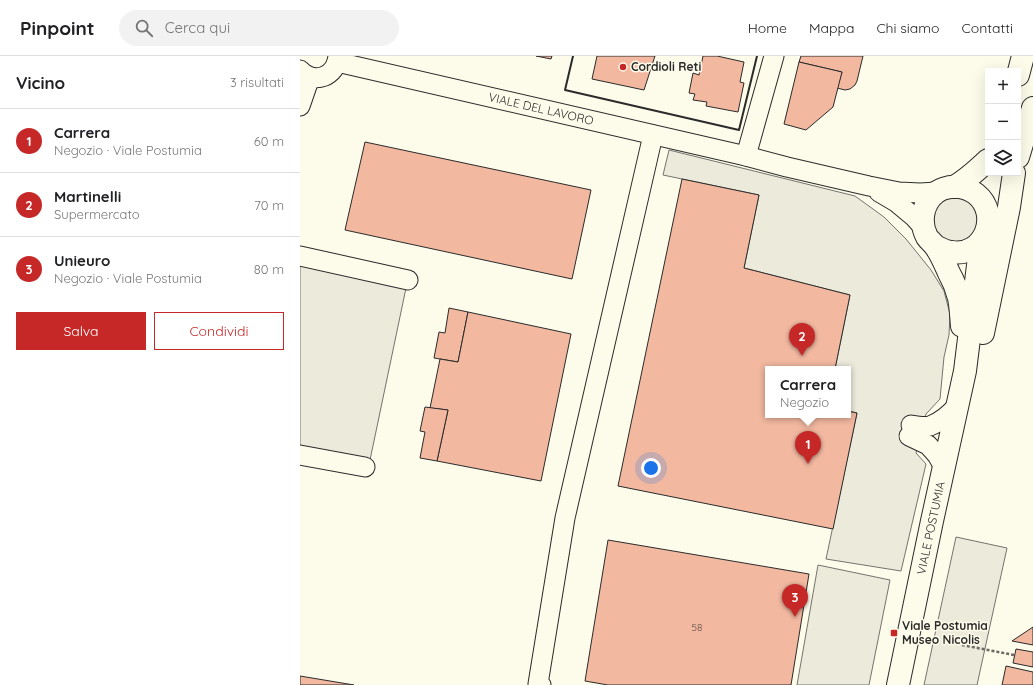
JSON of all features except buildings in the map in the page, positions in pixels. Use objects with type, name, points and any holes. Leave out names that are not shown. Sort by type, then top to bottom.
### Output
[{"type":"main road","points":[[1020,68],[1023,56]]},
{"type":"main road","points":[[1021,147],[1033,108]]},
{"type":"main road","points":[[923,227],[925,206],[932,197],[961,183],[985,163]]},
{"type":"main road","name":"VIALE POSTUMIA","points":[[898,685],[965,371],[981,241],[986,232],[988,213],[1011,176]]},
{"type":"main road","name":"VIALE POSTUMIA","points":[[965,371],[982,335],[1009,207],[1013,176]]},
{"type":"main road","points":[[946,189],[963,188],[972,191],[985,204],[988,213]]},
{"type":"main road","name":"VIALE POSTUMIA","points":[[923,227],[928,238],[935,246],[950,273],[959,298],[965,371]]},
{"type":"main road","points":[[935,246],[944,251],[954,253],[964,252],[973,248],[981,241]]},
{"type":"street","points":[[746,156],[774,56]]},
{"type":"street","points":[[300,106],[305,73],[322,77],[329,74],[334,68],[337,59]]},
{"type":"street","name":"VIALE DEL LAVORO","points":[[337,59],[869,186],[899,192],[920,193],[946,189]]},
{"type":"street","points":[[541,685],[538,684],[565,518],[653,135]]},
{"type":"street","name":"VIALE DEL LAVORO","points":[[869,186],[896,202],[914,217],[923,227]]},
{"type":"street","points":[[300,256],[408,280]]},
{"type":"street","points":[[944,467],[937,455],[928,445],[910,431],[938,422],[958,405]]},
{"type":"street","points":[[300,455],[365,467]]},
{"type":"path","points":[[962,645],[1014,655]]},
{"type":"shaded area","points":[[669,150],[855,196],[884,217],[906,239],[931,270],[944,291],[950,314],[949,335],[944,357],[940,399],[926,414],[916,453],[926,464],[901,571],[826,559],[857,413],[851,412],[851,366],[836,366],[850,295],[744,268],[759,195],[663,175]]},
{"type":"shaded area","points":[[949,197],[959,197],[972,202],[980,217],[975,235],[962,244],[943,242],[932,228],[934,209],[939,203]]},
{"type":"shaded area","points":[[300,262],[406,288],[370,460],[300,449]]},
{"type":"shaded area","points":[[956,537],[1007,548],[977,685],[924,685]]},
{"type":"shaded area","points":[[818,565],[890,580],[869,685],[797,685]]},
{"type":"wall","points":[[573,56],[565,90],[739,130],[757,56]]},
{"type":"place","name":"Cordioli Reti","points":[[623,67]]},
{"type":"place","name":"Martinelli","points":[[802,356]]},
{"type":"place","name":"Carrera","points":[[808,464]]},
{"type":"place","name":"Unieuro","points":[[795,617]]},
{"type":"place","name":"Viale Postumia Museo Nicolis","points":[[894,633]]}]
